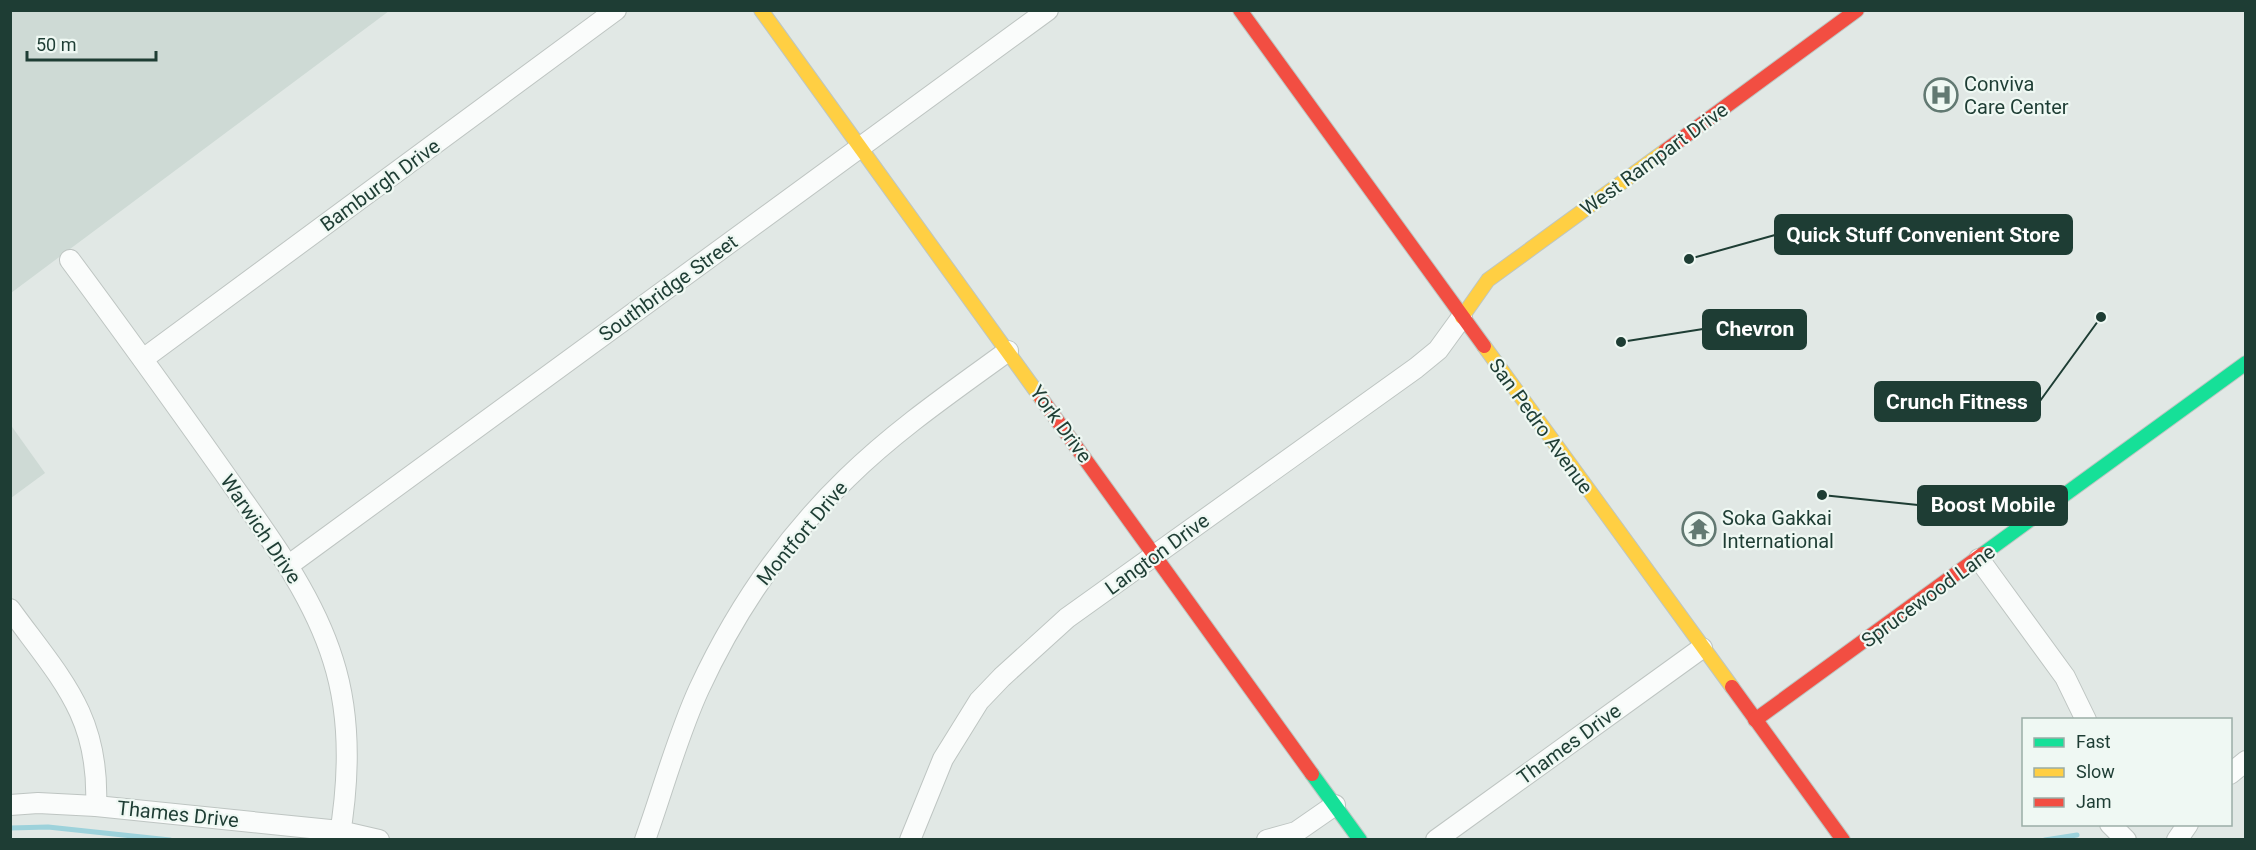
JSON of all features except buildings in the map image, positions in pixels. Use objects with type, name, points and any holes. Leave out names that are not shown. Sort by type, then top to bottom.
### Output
[{"type":"street","name":"Bamburgh Drive","points":[[143,359],[616,10]]},
{"type":"street","name":"York Drive","points":[[761,10],[859,149],[1008,351],[1360,840]]},
{"type":"street","name":"Southbridge Street","points":[[289,565],[1047,10]]},
{"type":"street","name":"San Pedro Avenue","points":[[1240,10],[1843,840]]},
{"type":"street","name":"West Rampart Drive","points":[[1462,317],[1488,280],[1857,10]]},
{"type":"street","name":"Warwich Drive","points":[[70,260],[289,565],[322,629],[334,662],[343,706],[346,765],[340,835]]},
{"type":"street","name":"Langton Drive","points":[[910,840],[943,759],[980,701],[1002,677],[1067,618],[1416,368],[1438,350],[1462,317]]},
{"type":"street","name":"Montfort Drive","points":[[645,840],[699,691],[735,622],[781,552],[856,470],[898,433],[1008,351]]},
{"type":"street","name":"Sprucewood Lane","points":[[1755,720],[2246,363]]},
{"type":"street","points":[[1979,559],[2065,677],[2085,718]]},
{"type":"street","points":[[10,609],[74,697],[88,728],[94,755],[96,806]]},
{"type":"street","name":"Thames Drive","points":[[1436,840],[1702,648]]},
{"type":"street","points":[[2232,772],[2246,761]]},
{"type":"street","name":"Thames Drive","points":[[10,805],[96,806],[379,840]]},
{"type":"street","points":[[1266,840],[1292,836],[1335,805]]},
{"type":"street","points":[[2111,826],[2126,840]]},
{"type":"street","points":[[2177,840],[2187,826]]},
{"type":"shaded area","points":[[11,11],[389,11],[11,293]]},
{"type":"shaded area","points":[[10,424],[45,473],[11,498],[10,498]]},
{"type":"waterway","points":[[10,828],[48,827],[170,840]]},
{"type":"waterway","points":[[2045,840],[2077,835]]},
{"type":"traffic: fast","points":[[1983,554],[2246,363]]},
{"type":"traffic: fast","points":[[1312,774],[1360,840]]},
{"type":"traffic: slow","points":[[761,10],[1041,398]]},
{"type":"traffic: slow","points":[[1462,317],[1488,280],[1665,151]]},
{"type":"traffic: slow","points":[[1484,346],[1732,687]]},
{"type":"traffic: jam","points":[[1240,10],[1484,346]]},
{"type":"traffic: jam","points":[[1665,151],[1857,10]]},
{"type":"traffic: jam","points":[[1041,398],[1312,774]]},
{"type":"traffic: jam","points":[[1755,720],[1983,554]]},
{"type":"traffic: jam","points":[[1732,687],[1843,840]]},
{"type":"place","name":"Conviva Care Center","points":[[1941,95]]},
{"type":"place","name":"Quick Stuff Convenient Store","points":[[1689,259]]},
{"type":"place","name":"Crunch Fitness","points":[[2101,317]]},
{"type":"place","name":"Chevron","points":[[1621,342]]},
{"type":"place","name":"Boost Mobile","points":[[1822,495]]},
{"type":"place","name":"Soka Gakkai International","points":[[1699,529]]}]
